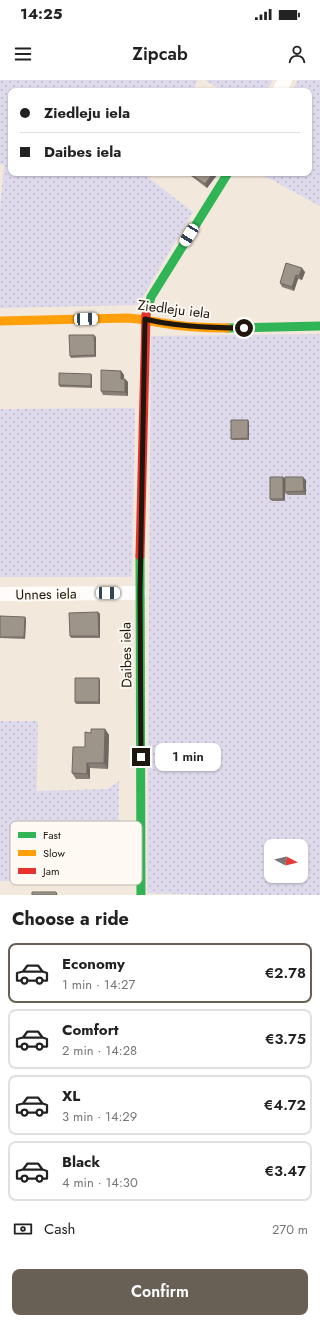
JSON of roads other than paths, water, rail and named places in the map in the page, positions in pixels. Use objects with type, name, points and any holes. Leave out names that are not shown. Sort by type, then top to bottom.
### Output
[{"type":"street","name":"Daibes iela","points":[[141,821],[140,593],[145,319],[151,297],[226,176]]},
{"type":"street","name":"Ziedleju iela","points":[[0,321],[128,318],[214,328],[320,326]]},
{"type":"street","name":"Unnes iela","points":[[0,594],[140,593]]}]
